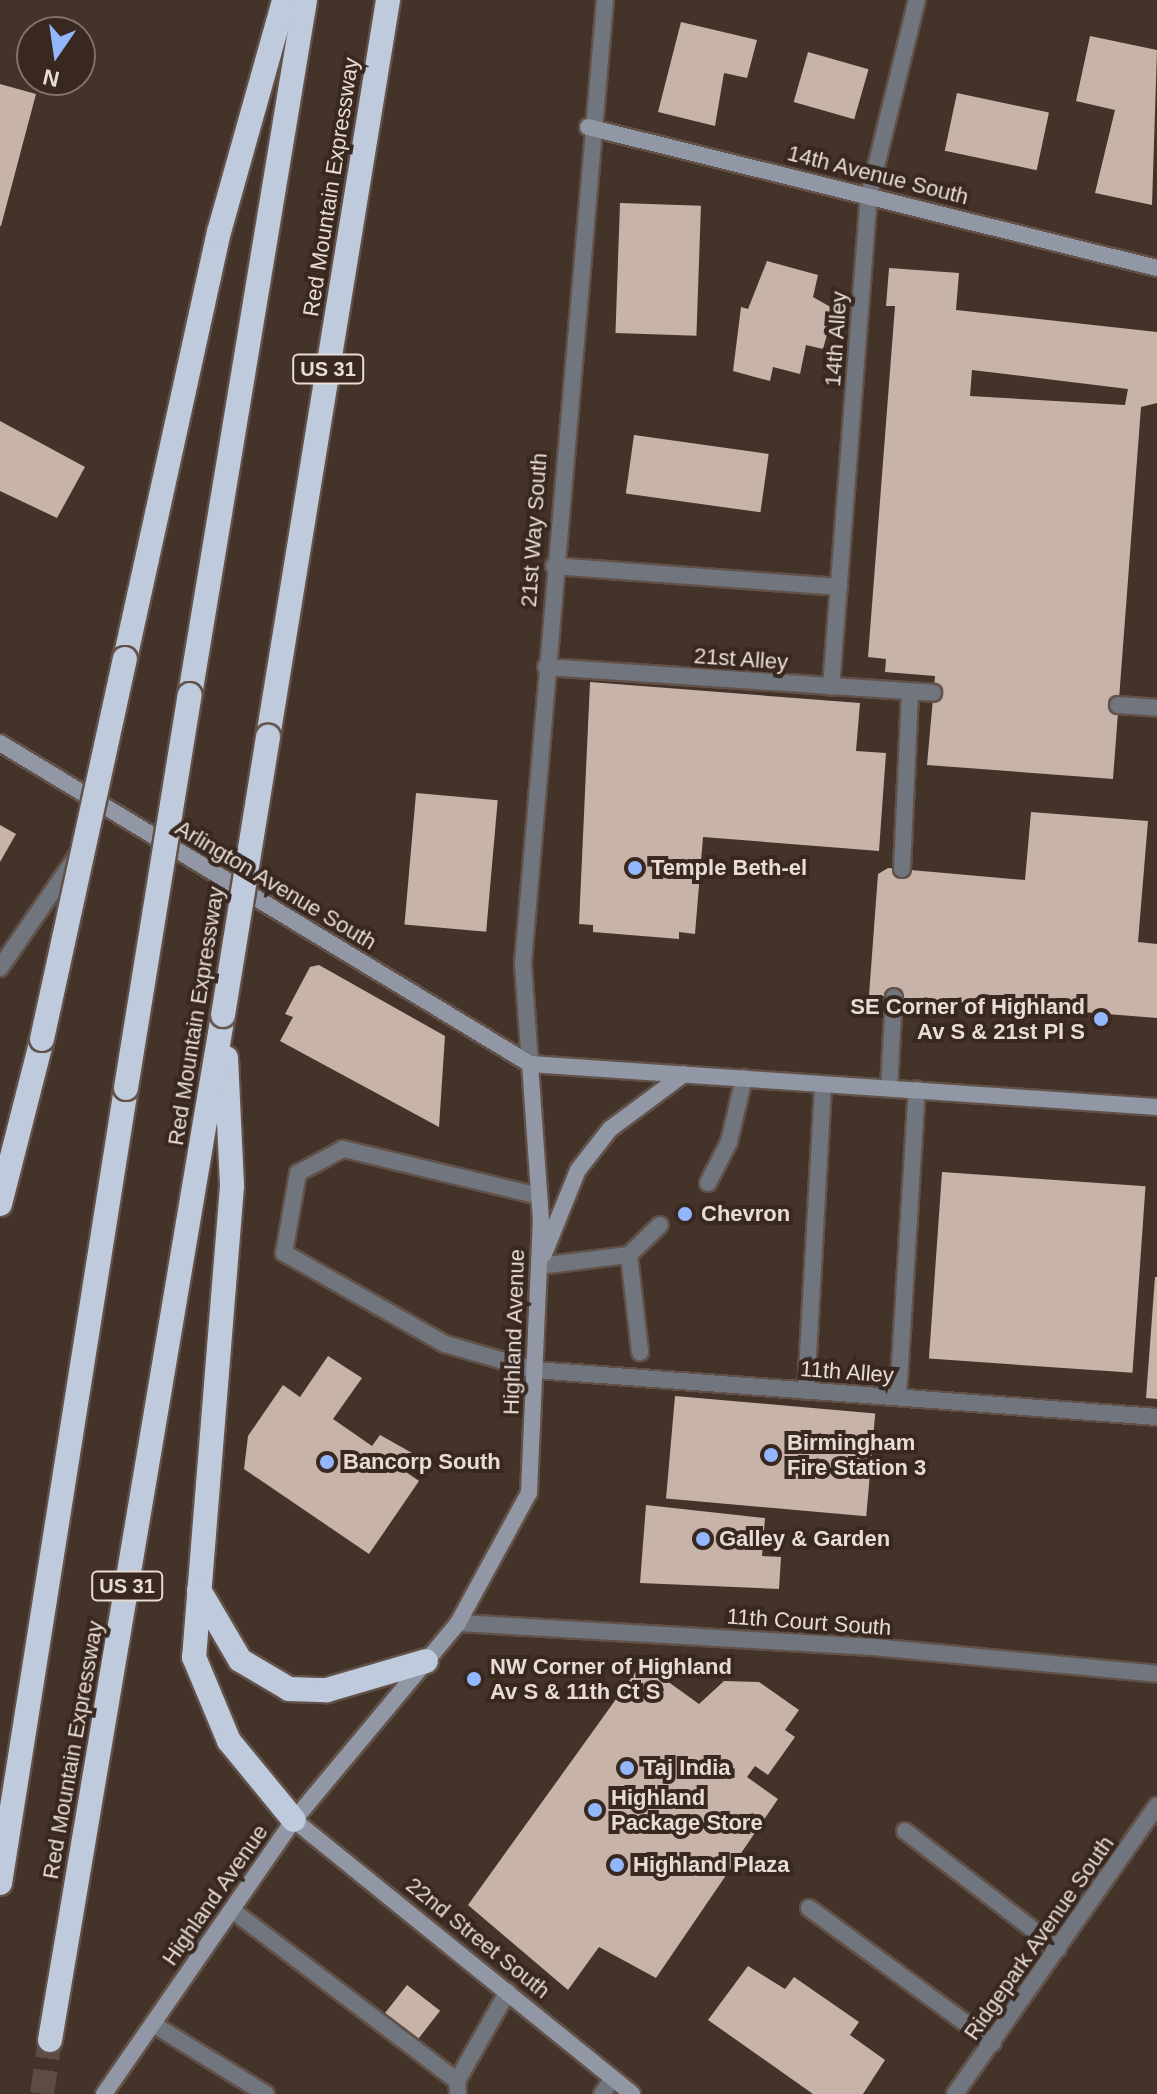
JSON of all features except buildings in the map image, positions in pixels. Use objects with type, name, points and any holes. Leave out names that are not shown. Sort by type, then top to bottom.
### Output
[{"type":"highway","points":[[0,1204],[42,1039],[219,232],[284,0]]},
{"type":"highway","points":[[0,1883],[126,1088],[305,0]]},
{"type":"highway","name":"Red Mountain Expressway","points":[[50,2040],[204,1131],[388,0]]},
{"type":"highway","points":[[223,1015],[232,1147],[194,1657],[229,1741],[294,1820]]},
{"type":"highway","points":[[198,1588],[240,1660],[289,1689],[327,1690],[426,1661]]},
{"type":"street","name":"21st Way South","points":[[530,1064],[523,963],[588,127],[605,0]]},
{"type":"street","name":"14th Alley","points":[[831,687],[869,195],[917,0]]},
{"type":"street","name":"14th Avenue South","points":[[588,127],[1157,268]]},
{"type":"street","points":[[554,566],[839,587]]},
{"type":"street","name":"21st Alley","points":[[546,667],[933,693]]},
{"type":"street","points":[[902,869],[910,691]]},
{"type":"street","points":[[1118,705],[1157,708]]},
{"type":"street","name":"Arlington Avenue South","points":[[0,743],[530,1064]]},
{"type":"street","points":[[0,968],[93,836],[103,806]]},
{"type":"street","points":[[889,1088],[894,997]]},
{"type":"street","points":[[530,1064],[1157,1107]]},
{"type":"street","name":"Highland Avenue","points":[[104,2094],[294,1820],[458,1623],[529,1493],[539,1266],[539,1196],[530,1064]]},
{"type":"street","points":[[660,1225],[629,1255],[539,1266],[578,1170],[610,1129],[684,1074]]},
{"type":"street","points":[[708,1183],[729,1142],[744,1078]]},
{"type":"street","points":[[806,1391],[823,1084]]},
{"type":"street","points":[[898,1397],[917,1090]]},
{"type":"street","name":"11th Alley","points":[[539,1196],[343,1149],[298,1173],[284,1253],[445,1344],[535,1370],[1157,1417]]},
{"type":"street","points":[[629,1255],[640,1352]]},
{"type":"street","name":"11th Court South","points":[[458,1623],[873,1647],[1157,1674]]},
{"type":"street","name":"Ridgepark Avenue South","points":[[955,2094],[1157,1806]]},
{"type":"street","name":"22nd Street South","points":[[294,1820],[632,2094]]},
{"type":"street","points":[[905,1831],[1058,1949]]},
{"type":"street","points":[[809,1908],[993,2043]]},
{"type":"street","points":[[232,1910],[458,2087],[508,1991]]},
{"type":"street","points":[[153,2024],[266,2094]]},
{"type":"street","points":[[602,2094],[613,2078]]},
{"type":"tunnel","points":[[42,2094],[50,2040]]},
{"type":"place","name":"Temple Beth-el","points":[[635,868]]},
{"type":"place","name":"SE Corner of Highland Av S & 21st Pl S","points":[[1101,1019]]},
{"type":"place","name":"Chevron","points":[[685,1214]]},
{"type":"place","name":"Birmingham Fire Station 3","points":[[771,1455]]},
{"type":"place","name":"Bancorp South","points":[[327,1462]]},
{"type":"place","name":"Galley & Garden","points":[[703,1539]]},
{"type":"place","name":"NW Corner of Highland Av S & 11th Ct S","points":[[474,1679]]},
{"type":"place","name":"Taj India","points":[[627,1768]]},
{"type":"place","name":"Highland Package Store","points":[[595,1810]]},
{"type":"place","name":"Highland Plaza","points":[[617,1865]]}]
